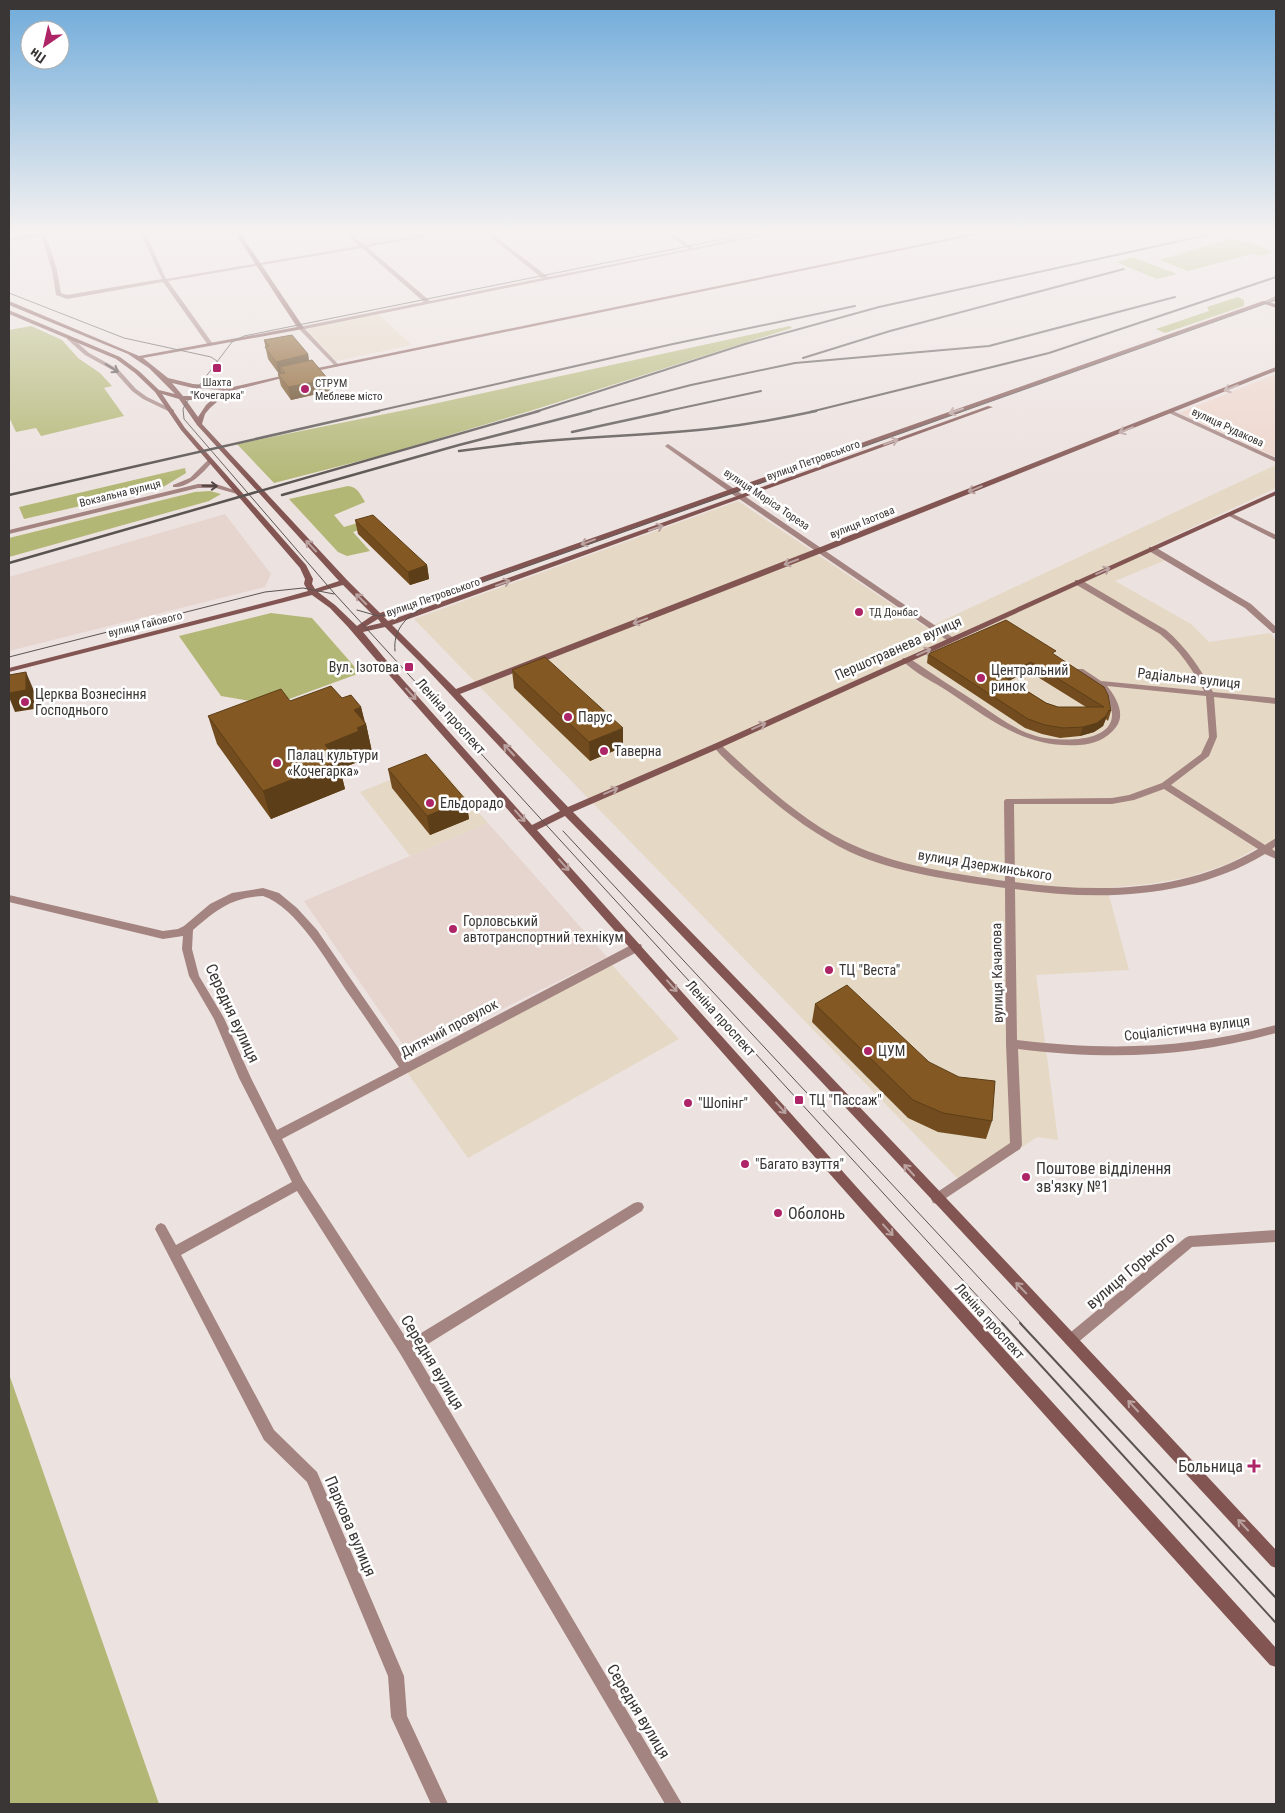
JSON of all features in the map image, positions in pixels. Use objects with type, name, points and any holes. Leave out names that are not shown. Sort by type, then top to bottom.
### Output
[{"type":"main road","name":"Леніна проспект","points":[[15,315],[118,358],[131,367],[157,391],[183,429],[303,567],[310,579],[308,584],[312,592],[335,608],[357,631],[399,681],[1071,1434],[1276,1659]]},
{"type":"main road","points":[[38,315],[115,346],[147,352],[169,352]]},
{"type":"main road","points":[[131,367],[132,362],[138,357],[301,328],[292,315]]},
{"type":"main road","points":[[157,391],[183,398],[206,396],[238,386],[583,315]]},
{"type":"main road","name":"вулиця Петровського","points":[[357,631],[362,625],[378,616],[1229,315]]},
{"type":"main road","name":"вулиця Петровського","points":[[357,631],[368,630],[386,624],[1244,315]]},
{"type":"main road","name":"Леніна проспект","points":[[115,346],[138,357],[166,379],[183,398],[200,424],[344,582],[454,692],[566,811],[698,944],[1276,1561]]},
{"type":"main road","points":[[153,367],[165,358],[199,346]]},
{"type":"main road","name":"вулиця Ізотова","points":[[454,692],[821,550],[1276,369]]},
{"type":"main road","points":[[166,379],[182,384],[214,388]]},
{"type":"main road","points":[[172,411],[176,403],[194,392],[238,386]]},
{"type":"main road","points":[[200,424],[200,417],[204,410],[224,393],[238,386]]},
{"type":"main road","name":"Першотравнева вулиця","points":[[532,829],[566,811],[716,746],[1276,493]]},
{"type":"main road","points":[[286,600],[344,582]]},
{"type":"main road","points":[[286,600],[308,584]]},
{"type":"main road","points":[[286,600],[311,598],[335,608]]},
{"type":"main road","name":"вулиця Гайового","points":[[9,670],[286,600]]},
{"type":"street","points":[[189,315],[210,344]]},
{"type":"street","points":[[301,328],[366,315]]},
{"type":"street","points":[[301,328],[336,365]]},
{"type":"street","points":[[69,338],[87,354],[116,370],[134,390],[145,398],[172,411]]},
{"type":"street","points":[[125,379],[131,367]]},
{"type":"street","name":"вулиця Рудакова","points":[[1171,412],[1276,460]]},
{"type":"street","name":"вулиця Моріса Тореза","points":[[668,446],[731,491],[952,640]]},
{"type":"street","name":"Вокзальна вулиця","points":[[9,526],[177,485],[192,479],[210,461]]},
{"type":"street","name":"Вокзальна вулиця","points":[[9,532],[198,486],[216,486],[237,492]]},
{"type":"street","points":[[1229,514],[1276,538]]},
{"type":"street","points":[[1152,549],[1248,606],[1276,631]]},
{"type":"street","points":[[1078,582],[1163,632],[1173,640],[1198,672],[1210,694],[1213,738],[1210,748],[1205,756],[1164,785],[1276,856]]},
{"type":"street","points":[[996,619],[1004,624]]},
{"type":"street","points":[[906,660],[1010,729],[1033,738],[1055,742],[1076,742],[1099,738],[1110,731],[1116,722],[1116,709],[1110,697],[1099,683],[1069,664]]},
{"type":"street","name":"Радіальна вулиця","points":[[1099,683],[1276,701]]},
{"type":"street","name":"вулиця Дзержинського","points":[[716,746],[790,810],[821,832],[856,850],[884,860],[928,871],[1010,886],[1097,892],[1135,891],[1181,885],[1223,872],[1267,850],[1276,841]]},
{"type":"street","name":"вулиця Качалова","points":[[937,1199],[1016,1145],[1012,1044],[1010,801],[1112,801],[1144,794],[1164,785]]},
{"type":"street","points":[[9,899],[163,935],[180,933],[188,929],[214,907],[236,896],[263,892],[275,896],[293,911],[313,933],[406,1068]]},
{"type":"street","name":"Середня вулиця","points":[[188,929],[188,949],[194,976],[218,1018],[245,1078],[299,1184],[406,1350],[674,1804]]},
{"type":"street","name":"Дитячий провулок","points":[[275,1137],[637,947]]},
{"type":"street","name":"Соціалістична вулиця","points":[[1012,1044],[1069,1050],[1116,1052],[1217,1042],[1276,1029]]},
{"type":"street","points":[[174,1253],[299,1184]]},
{"type":"street","points":[[406,1350],[638,1207]]},
{"type":"street","name":"Паркова вулиця","points":[[162,1229],[269,1435],[312,1477],[396,1676],[399,1717],[440,1804]]},
{"type":"street","name":"вулиця Горького","points":[[1071,1340],[1189,1242],[1276,1236]]},
{"type":"shaded area","points":[[379,315],[412,345],[336,361],[307,329]]},
{"type":"shaded area","points":[[1276,374],[1276,457],[1179,413]]},
{"type":"shaded area","name":"Центральний ринок","points":[[1276,465],[1276,488],[1148,548],[1166,560],[1115,581],[1191,624],[1209,642],[1270,633],[1276,640],[1276,852],[1264,844],[1228,864],[1189,877],[1150,884],[1107,888],[1129,970],[1036,975],[1058,1140],[1037,1137],[965,1186],[414,619],[738,501],[927,628]]},
{"type":"shaded area","points":[[225,514],[271,574],[265,587],[9,651],[9,577]]},
{"type":"shaded area","points":[[435,762],[488,823],[410,856],[360,792]]},
{"type":"shaded area","name":"Горловський автотранспортний технікум","points":[[488,823],[607,957],[410,1055],[304,901]]},
{"type":"shaded area","points":[[611,964],[679,1039],[468,1158],[406,1071]]},
{"type":"green space","points":[[1198,315],[1219,315],[1165,333],[1156,329]]},
{"type":"green space","points":[[31,326],[62,340],[78,358],[100,373],[112,386],[104,388],[124,416],[41,436],[36,428],[16,432],[9,417],[9,330]]},
{"type":"green space","points":[[790,326],[792,328],[530,411],[383,455],[274,483],[237,444],[410,409]]},
{"type":"green space","points":[[185,468],[186,473],[163,487],[24,519],[19,507]]},
{"type":"green space","points":[[348,486],[356,489],[365,502],[334,515],[344,527],[371,519],[377,524],[353,532],[370,551],[347,556],[338,552],[289,499]]},
{"type":"green space","points":[[210,491],[221,494],[209,501],[9,557],[9,538],[195,492]]},
{"type":"green space","points":[[271,613],[312,618],[360,673],[273,705],[221,696],[179,636]]},
{"type":"green space","points":[[9,1374],[159,1804],[9,1804]]},
{"type":"building","points":[[292,335],[308,354],[276,362],[265,347],[269,346],[264,340]]},
{"type":"building","points":[[312,360],[328,379],[288,387],[278,374],[285,373],[280,367]]},
{"type":"building","points":[[373,515],[427,565],[408,572],[355,520]]},
{"type":"building","name":"Центральний ринок","points":[[1006,620],[1056,651],[1052,653],[1104,687],[1108,695],[1111,711],[1109,710],[1106,716],[1097,723],[1083,727],[1063,728],[1045,725],[1028,719],[928,654]],"holes":[[[1031,662],[1104,707],[1058,707],[1046,703],[1003,676]]]},
{"type":"building","points":[[545,657],[623,728],[589,742],[512,670]]},
{"type":"building","points":[[26,672],[26,690],[9,693],[9,675]]},
{"type":"building","points":[[331,686],[342,698],[351,695],[361,707],[354,710],[366,724],[357,728],[359,731],[325,745],[339,761],[263,791],[208,716],[281,689],[290,701]]},
{"type":"building","points":[[426,754],[466,800],[427,816],[388,769]]},
{"type":"building","points":[[847,985],[929,1062],[959,1077],[995,1081],[992,1121],[943,1113],[913,1100],[815,1004]]},
{"type":"tram line","points":[[64,315],[124,338],[211,357],[217,362]]},
{"type":"tram line","points":[[217,362],[232,342],[244,336],[350,315]]},
{"type":"tram line","points":[[357,610],[378,616],[393,614],[1235,315]]},
{"type":"tram line","points":[[217,362],[217,368]]},
{"type":"tram line","points":[[217,362],[186,403],[183,409],[184,419],[334,593],[1003,1324]]},
{"type":"tram line","points":[[9,657],[265,592],[303,588],[334,594]]},
{"type":"tram line","points":[[395,651],[396,637],[401,625],[422,608]]},
{"type":"tram line","points":[[563,831],[1022,1324]]},
{"type":"tram line","points":[[1002,1323],[1276,1623]]},
{"type":"tram line","points":[[1020,1323],[1276,1598]]},
{"type":"railway","points":[[373,412],[673,344],[814,315]]},
{"type":"railway","points":[[535,412],[745,344],[851,315]]},
{"type":"railway","points":[[803,358],[890,331],[952,315]]},
{"type":"railway","points":[[586,412],[691,385],[795,363],[989,346],[1108,315]]},
{"type":"railway","points":[[810,412],[1049,353],[1164,315]]},
{"type":"railway","points":[[663,412],[761,391]]},
{"type":"railway","points":[[9,495],[379,411]]},
{"type":"railway","points":[[9,563],[539,411]]},
{"type":"railway","points":[[282,495],[459,445],[591,411]]},
{"type":"railway","points":[[572,432],[669,411]]},
{"type":"railway","points":[[515,444],[717,428],[767,421],[816,411]]},
{"type":"railway","points":[[459,451],[521,443]]},
{"type":"place","name":"Шахта \"Кочегарка\"","points":[[217,368]]},
{"type":"place","name":"СТРУМ Меблеве місто","points":[[305,389]]},
{"type":"place","name":"ТД Донбас","points":[[859,612]]},
{"type":"place","name":"Вул. Ізотова","points":[[409,667]]},
{"type":"place","name":"Центральний ринок","points":[[981,678]]},
{"type":"place","name":"Церква Вознесіння Господнього","points":[[25,702]]},
{"type":"place","name":"Парус","points":[[568,717]]},
{"type":"place","name":"Таверна","points":[[604,751]]},
{"type":"place","name":"Палац культури «Кочегарка»","points":[[277,763]]},
{"type":"place","name":"Ельдорадо","points":[[430,803]]},
{"type":"place","name":"Горловський автотранспортний технікум","points":[[453,929]]},
{"type":"place","name":"ТЦ \"Веста\"","points":[[829,970]]},
{"type":"place","name":"ЦУМ","points":[[868,1051]]},
{"type":"place","name":"ТЦ \"Пассаж\"","points":[[799,1100]]},
{"type":"place","name":"\"Шопінг\"","points":[[688,1103]]},
{"type":"place","name":"\"Багато взуття\"","points":[[745,1164]]},
{"type":"place","name":"Поштове відділення зв'язку №1","points":[[1026,1177]]},
{"type":"place","name":"Оболонь","points":[[778,1213]]},
{"type":"place","name":"Больница","points":[[1254,1466]]}]
